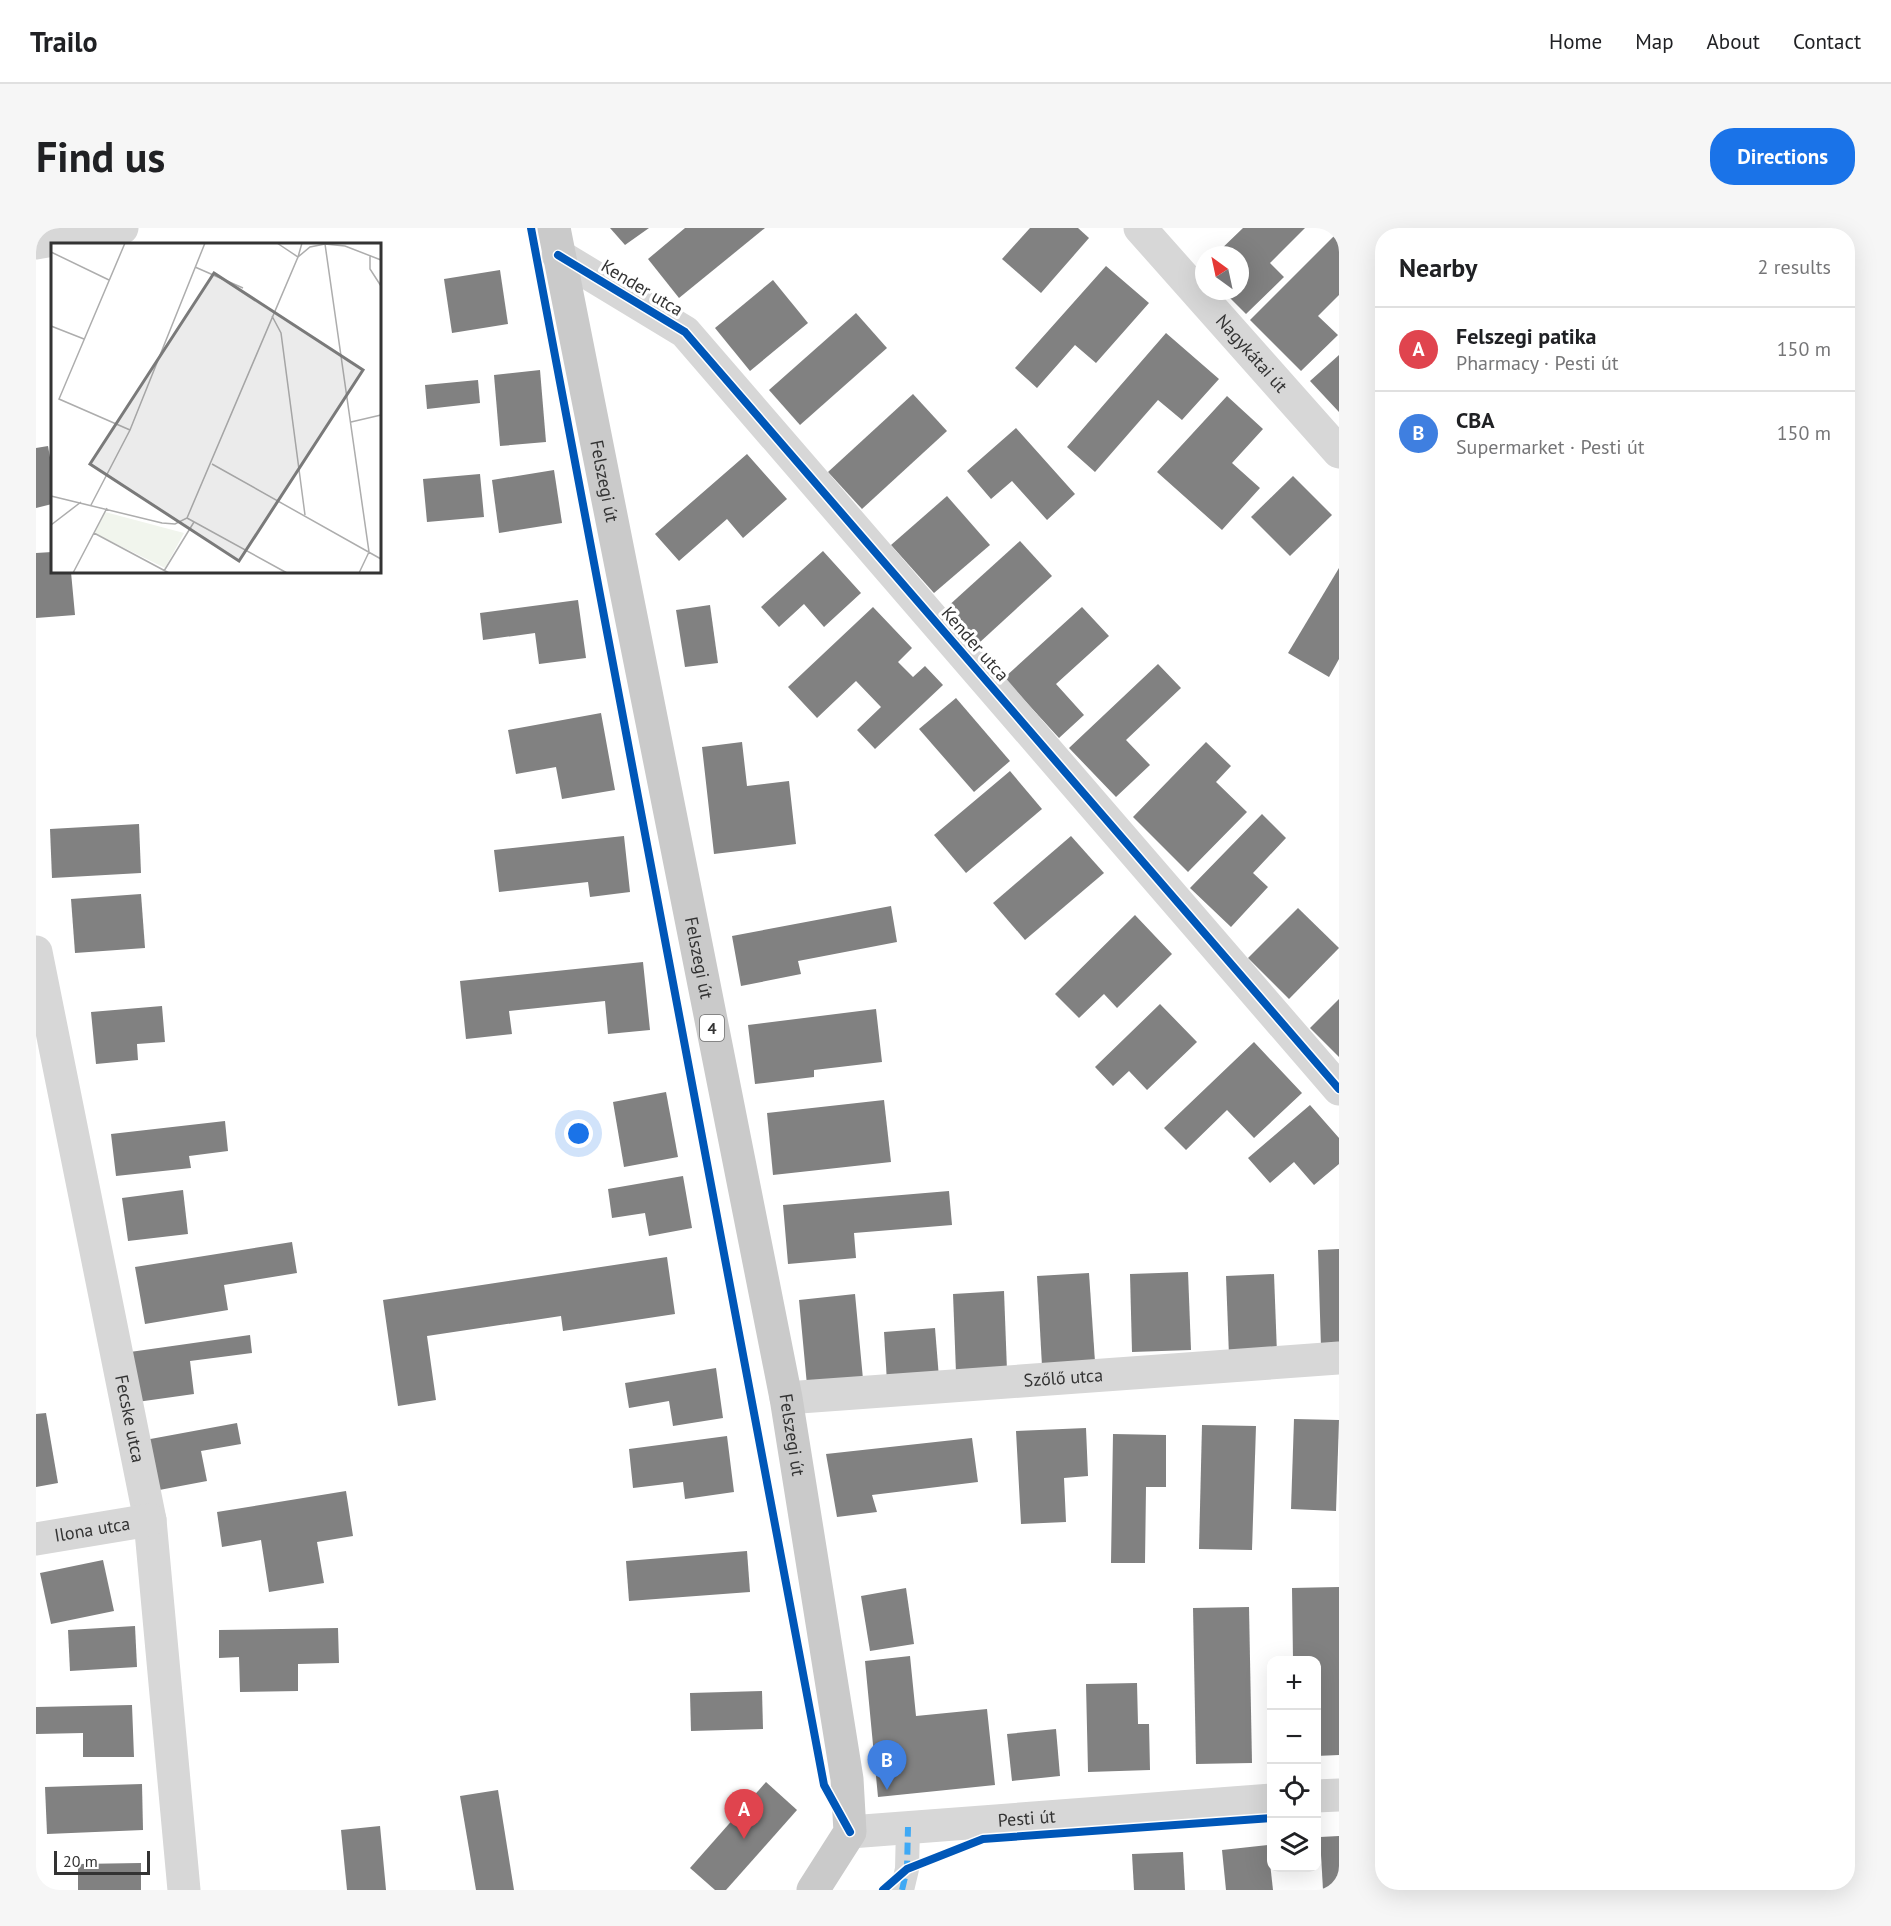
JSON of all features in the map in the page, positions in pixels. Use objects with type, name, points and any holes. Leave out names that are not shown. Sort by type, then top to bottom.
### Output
[{"type":"main road","name":"Felszegi út","points":[[556,241],[786,1398],[847,1779],[850,1832]]},
{"type":"main road","points":[[813,1890],[850,1832]]},
{"type":"street","points":[[36,243],[122,228]]},
{"type":"street","name":"Nagykátai út","points":[[1140,228],[1339,452]]},
{"type":"street","name":"Kender utca","points":[[556,241],[686,332],[1339,1089]]},
{"type":"street","name":"Fecske utca","points":[[36,952],[150,1520],[184,1890]]},
{"type":"street","name":"Szőlő utca","points":[[786,1398],[1339,1358]]},
{"type":"street","name":"Ilona utca","points":[[36,1539],[150,1520]]},
{"type":"street","points":[[1321,1796],[1339,1795]]},
{"type":"street","name":"Pesti út","points":[[850,1832],[1267,1800]]},
{"type":"street","points":[[902,1890],[907,1869],[908,1827]]},
{"type":"building","points":[[610,228],[649,228],[625,245]]},
{"type":"building","points":[[685,228],[765,228],[679,298],[648,259]]},
{"type":"building","points":[[1030,228],[1078,228],[1089,238],[1041,293],[1002,259]]},
{"type":"building","points":[[1243,228],[1305,228],[1270,263],[1284,277],[1246,314],[1232,300],[1249,300],[1249,246],[1224,246]]},
{"type":"building","points":[[1339,231],[1339,295],[1318,316],[1338,335],[1301,371],[1250,320]]},
{"type":"building","points":[[1106,266],[1149,303],[1096,363],[1075,345],[1037,388],[1015,368]]},
{"type":"building","points":[[500,270],[508,324],[452,333],[444,279]]},
{"type":"building","points":[[773,280],[808,323],[750,371],[715,328]]},
{"type":"building","points":[[856,313],[887,348],[800,425],[769,390]]},
{"type":"building","points":[[1166,333],[1219,379],[1182,420],[1158,400],[1095,472],[1067,447]]},
{"type":"building","points":[[1339,355],[1339,412],[1310,381]]},
{"type":"building","points":[[540,370],[546,442],[500,446],[494,375]]},
{"type":"building","points":[[478,380],[480,403],[427,409],[425,385]]},
{"type":"building","points":[[913,394],[947,431],[862,509],[828,472]]},
{"type":"building","points":[[1227,396],[1263,429],[1232,463],[1260,488],[1222,530],[1157,472]]},
{"type":"building","points":[[1016,428],[1075,494],[1047,520],[1012,481],[991,499],[967,471]]},
{"type":"building","points":[[48,446],[51,463],[51,504],[36,508],[36,448]]},
{"type":"building","points":[[747,454],[787,499],[743,538],[727,519],[679,561],[655,534]]},
{"type":"building","points":[[554,470],[562,523],[499,533],[492,480]]},
{"type":"building","points":[[480,474],[484,517],[427,522],[423,479]]},
{"type":"building","points":[[1293,476],[1332,515],[1290,556],[1251,517]]},
{"type":"building","points":[[947,496],[990,545],[934,593],[891,545]]},
{"type":"building","points":[[1020,541],[1052,576],[979,643],[946,608]]},
{"type":"building","points":[[823,551],[861,593],[824,627],[804,604],[779,627],[761,607]]},
{"type":"building","points":[[51,552],[51,573],[71,573],[75,615],[36,618],[36,553]]},
{"type":"building","points":[[1339,568],[1339,659],[1329,677],[1288,653]]},
{"type":"building","points":[[578,600],[586,658],[539,664],[535,633],[483,640],[480,613]]},
{"type":"building","points":[[710,605],[718,663],[685,667],[676,610]]},
{"type":"building","points":[[873,607],[912,648],[898,662],[913,677],[925,666],[943,685],[875,749],[857,730],[881,707],[856,681],[817,718],[788,687]]},
{"type":"building","points":[[1082,607],[1109,636],[1056,684],[1084,715],[1059,738],[1004,678]]},
{"type":"building","points":[[1158,664],[1181,688],[1126,740],[1150,765],[1116,797],[1069,748]]},
{"type":"building","points":[[956,698],[1010,761],[974,792],[919,729]]},
{"type":"building","points":[[601,713],[615,790],[562,799],[556,767],[516,774],[508,730]]},
{"type":"building","points":[[742,742],[747,786],[789,781],[796,844],[714,854],[702,747]]},
{"type":"building","points":[[1206,742],[1231,766],[1216,782],[1247,812],[1188,872],[1133,817]]},
{"type":"building","points":[[1010,771],[1042,809],[966,873],[934,835]]},
{"type":"building","points":[[1262,814],[1286,838],[1253,873],[1268,887],[1231,927],[1190,888]]},
{"type":"building","points":[[139,824],[141,873],[52,878],[50,829]]},
{"type":"building","points":[[624,836],[630,892],[590,897],[588,882],[499,892],[494,850]]},
{"type":"building","points":[[1071,836],[1104,873],[1025,940],[993,903]]},
{"type":"building","points":[[141,894],[145,948],[75,953],[71,899]]},
{"type":"building","points":[[891,906],[897,942],[798,961],[801,974],[741,986],[732,936]]},
{"type":"building","points":[[1298,908],[1339,948],[1289,999],[1248,958]]},
{"type":"building","points":[[1135,915],[1172,954],[1117,1008],[1104,994],[1079,1018],[1055,994]]},
{"type":"building","points":[[643,962],[650,1030],[608,1034],[605,1001],[509,1011],[512,1034],[466,1039],[460,981]]},
{"type":"building","points":[[1339,999],[1339,1057],[1310,1028]]},
{"type":"building","points":[[1160,1004],[1197,1042],[1147,1090],[1129,1071],[1113,1086],[1095,1067]]},
{"type":"building","points":[[162,1006],[165,1042],[137,1044],[138,1060],[96,1064],[91,1012]]},
{"type":"building","points":[[876,1009],[882,1062],[814,1070],[814,1077],[755,1084],[748,1025]]},
{"type":"building","points":[[1254,1042],[1302,1093],[1254,1138],[1227,1110],[1186,1150],[1164,1128]]},
{"type":"building","points":[[666,1092],[678,1157],[624,1167],[613,1102]]},
{"type":"building","points":[[884,1100],[891,1162],[773,1175],[767,1113]]},
{"type":"building","points":[[1310,1105],[1339,1138],[1339,1164],[1314,1185],[1294,1162],[1270,1183],[1248,1158]]},
{"type":"building","points":[[225,1121],[228,1151],[189,1156],[191,1168],[116,1176],[111,1134]]},
{"type":"building","points":[[683,1176],[692,1228],[649,1236],[645,1213],[612,1218],[608,1189]]},
{"type":"building","points":[[183,1190],[188,1234],[128,1241],[122,1198]]},
{"type":"building","points":[[949,1191],[952,1225],[854,1233],[856,1258],[788,1264],[783,1205]]},
{"type":"building","points":[[292,1242],[297,1273],[224,1285],[228,1310],[145,1324],[135,1267]]},
{"type":"building","points":[[1339,1249],[1339,1347],[1321,1348],[1318,1250]]},
{"type":"building","points":[[667,1257],[675,1314],[563,1331],[561,1316],[427,1336],[436,1400],[398,1406],[383,1300]]},
{"type":"building","points":[[1188,1272],[1191,1350],[1132,1352],[1130,1274]]},
{"type":"building","points":[[1089,1273],[1095,1362],[1042,1366],[1037,1276]]},
{"type":"building","points":[[1274,1274],[1277,1354],[1229,1356],[1226,1276]]},
{"type":"building","points":[[1004,1291],[1007,1371],[956,1373],[953,1294]]},
{"type":"building","points":[[855,1294],[863,1379],[807,1385],[799,1300]]},
{"type":"building","points":[[935,1328],[939,1378],[887,1382],[884,1332]]},
{"type":"building","points":[[250,1335],[252,1353],[190,1361],[194,1394],[137,1402],[130,1352]]},
{"type":"building","points":[[716,1368],[723,1418],[673,1426],[669,1401],[629,1408],[625,1383]]},
{"type":"building","points":[[46,1413],[58,1483],[36,1487],[36,1414]]},
{"type":"building","points":[[1294,1419],[1339,1420],[1336,1511],[1291,1509]]},
{"type":"building","points":[[237,1423],[241,1444],[201,1451],[207,1481],[154,1491],[145,1440]]},
{"type":"building","points":[[1202,1425],[1256,1426],[1252,1550],[1199,1549]]},
{"type":"building","points":[[1086,1428],[1088,1476],[1064,1478],[1066,1522],[1021,1524],[1016,1431]]},
{"type":"building","points":[[1113,1434],[1166,1435],[1166,1487],[1146,1487],[1145,1563],[1111,1563]]},
{"type":"building","points":[[727,1436],[734,1492],[685,1499],[683,1482],[633,1488],[629,1449]]},
{"type":"building","points":[[972,1438],[978,1482],[872,1495],[877,1512],[837,1517],[826,1454]]},
{"type":"building","points":[[346,1491],[353,1536],[317,1542],[324,1583],[269,1592],[261,1540],[222,1547],[217,1512]]},
{"type":"building","points":[[747,1551],[750,1592],[629,1601],[626,1561]]},
{"type":"building","points":[[103,1560],[114,1611],[51,1624],[40,1573]]},
{"type":"building","points":[[1339,1587],[1339,1755],[1321,1756],[1321,1656],[1293,1656],[1292,1588]]},
{"type":"building","points":[[906,1588],[914,1644],[870,1651],[861,1596]]},
{"type":"building","points":[[1249,1607],[1252,1763],[1196,1764],[1193,1608]]},
{"type":"building","points":[[135,1626],[137,1667],[70,1671],[68,1630]]},
{"type":"building","points":[[338,1628],[339,1663],[298,1664],[298,1691],[240,1692],[239,1657],[219,1658],[219,1630]]},
{"type":"building","points":[[910,1656],[916,1716],[987,1709],[995,1785],[878,1797],[865,1661]]},
{"type":"building","points":[[1137,1683],[1138,1724],[1149,1724],[1150,1770],[1088,1772],[1086,1684]]},
{"type":"building","points":[[762,1691],[763,1729],[691,1731],[690,1693]]},
{"type":"building","points":[[132,1705],[134,1757],[83,1757],[83,1733],[36,1734],[36,1707]]},
{"type":"building","points":[[1056,1729],[1060,1776],[1012,1781],[1007,1734]]},
{"type":"building","points":[[766,1782],[797,1810],[726,1890],[715,1890],[690,1868]]},
{"type":"building","points":[[142,1784],[143,1830],[47,1834],[45,1787]]},
{"type":"building","points":[[498,1790],[514,1890],[476,1890],[460,1796]]},
{"type":"building","points":[[380,1826],[386,1890],[347,1890],[341,1830]]},
{"type":"building","points":[[1339,1836],[1339,1890],[1323,1890],[1321,1837]]},
{"type":"building","points":[[1267,1845],[1267,1872],[1271,1872],[1273,1890],[1226,1890],[1222,1850]]},
{"type":"building","points":[[1183,1852],[1185,1890],[1134,1890],[1132,1854]]},
{"type":"building","points":[[141,1863],[141,1890],[78,1890],[78,1864]]},
{"type":"marked path","points":[[902,1890],[907,1869],[908,1827]]},
{"type":"cycle path","points":[[531,228],[824,1785],[850,1832]]},
{"type":"cycle path","points":[[558,255],[685,332],[1339,1089]]},
{"type":"cycle path","points":[[883,1890],[907,1869],[983,1839],[1267,1818]]},
{"type":"place","name":"CBA","points":[[887,1790]]},
{"type":"place","name":"Felszegi patika","points":[[744,1839]]}]
